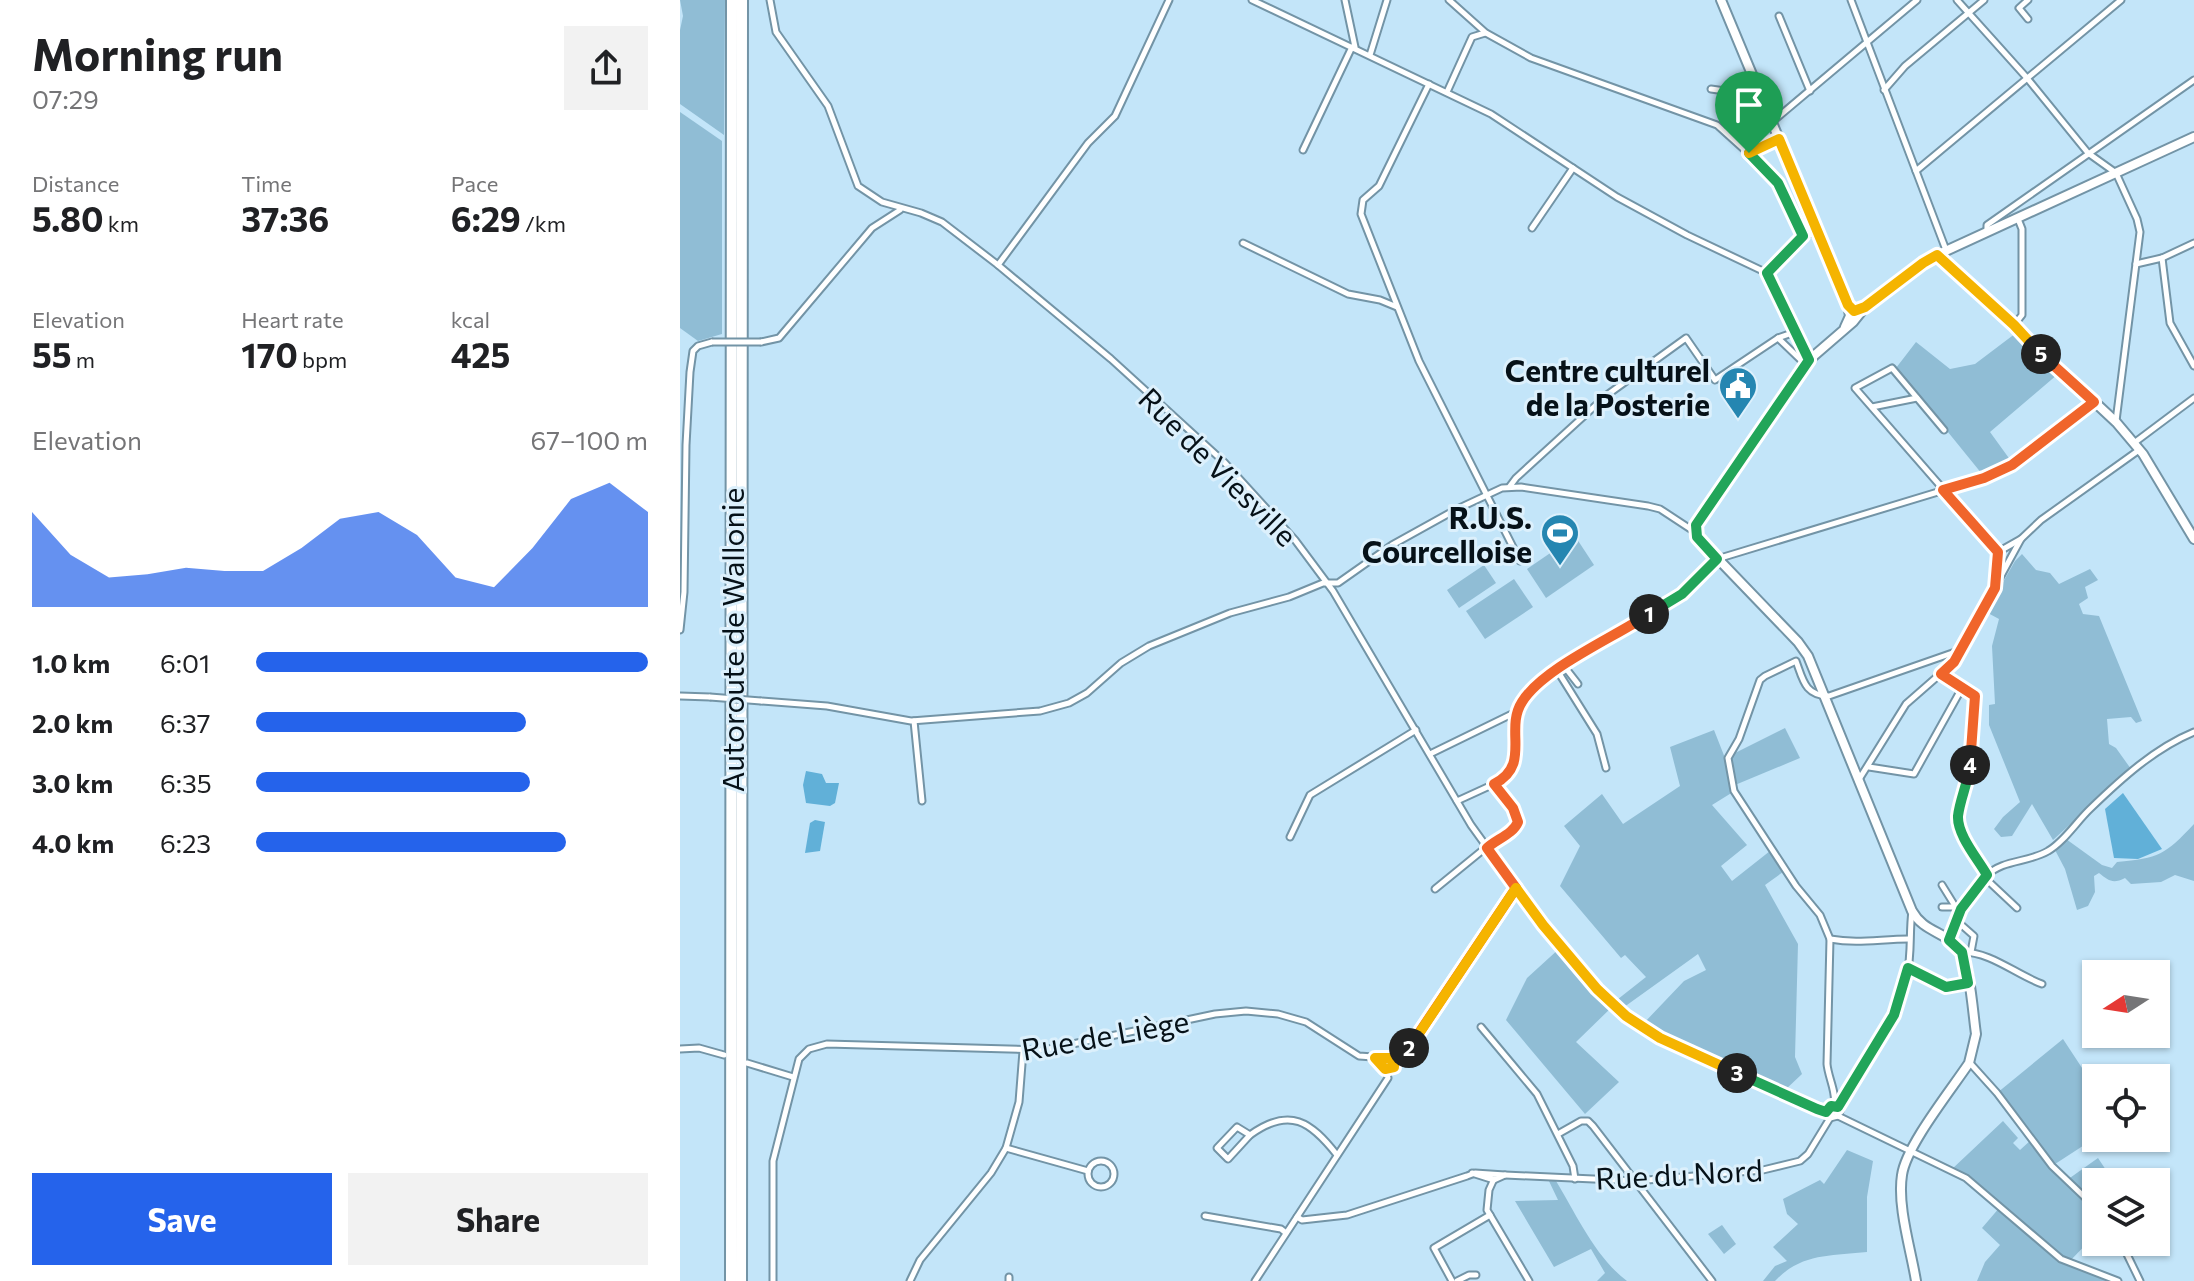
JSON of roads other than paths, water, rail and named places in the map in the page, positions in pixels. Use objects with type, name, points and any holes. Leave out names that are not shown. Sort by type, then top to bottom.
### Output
[{"type":"highway","name":"Autoroute de Wallonie","points":[[731,1281],[732,0]]},
{"type":"highway","name":"Autoroute de Wallonie","points":[[741,1281],[742,0]]},
{"type":"main road","points":[[1721,0],[1853,313]]},
{"type":"main road","points":[[1916,1281],[1902,1197],[1902,1174],[1911,1150],[1969,1063],[1976,1034],[1966,952],[1918,922],[1912,911],[1808,656],[1717,559],[1695,532],[1696,525],[1807,362],[1845,327],[1853,313],[1942,253],[2194,137]]},
{"type":"main road","points":[[1942,253],[2041,354],[2116,422],[2170,495],[2194,537]]},
{"type":"street","name":"Rue de Viesville","points":[[770,0],[776,32],[828,106],[858,186],[868,195],[900,209],[942,222],[998,265],[1111,359],[1224,462],[1295,540],[1328,584],[1487,848],[1543,925],[1597,989],[1635,1023],[1687,1050],[1826,1112]]},
{"type":"street","points":[[998,265],[1088,143],[1115,116],[1169,0]]},
{"type":"street","points":[[1252,0],[1491,114],[1617,197],[1767,273],[1807,362]]},
{"type":"street","points":[[1303,150],[1354,48],[1345,0]]},
{"type":"street","points":[[1370,55],[1387,0]]},
{"type":"street","points":[[1449,0],[1486,33],[1551,67],[1700,119],[1727,133],[1778,183],[1803,236]]},
{"type":"street","points":[[1851,0],[1916,171],[1942,253]]},
{"type":"street","points":[[1772,122],[1917,0]]},
{"type":"street","points":[[1957,0],[2027,78],[2088,153],[2116,173],[2137,219],[2140,232],[2116,422]]},
{"type":"street","points":[[1884,90],[1905,66],[1984,0]]},
{"type":"street","points":[[2028,0],[2019,8],[2028,19]]},
{"type":"street","points":[[1916,171],[2121,0]]},
{"type":"street","points":[[1779,16],[1810,91]]},
{"type":"street","points":[[1447,92],[1472,37],[1472,20]]},
{"type":"street","points":[[1472,37],[1486,33]]},
{"type":"street","points":[[1987,232],[1987,225],[2194,80]]},
{"type":"street","points":[[1429,84],[1379,186],[1368,194],[1360,208],[1419,361],[1520,561]]},
{"type":"street","points":[[1711,89],[1725,91],[1731,113],[1727,133]]},
{"type":"street","points":[[1749,153],[1779,139]]},
{"type":"street","points":[[1532,228],[1573,168]]},
{"type":"street","points":[[680,630],[684,592],[686,445],[691,359],[698,346],[712,342],[761,342],[779,338],[872,228],[900,209]]},
{"type":"street","points":[[2014,325],[2022,315],[2022,229],[2018,219]]},
{"type":"street","points":[[1767,273],[1803,236],[1818,231]]},
{"type":"street","points":[[1243,243],[1348,294],[1380,300],[1397,307]]},
{"type":"street","points":[[2136,264],[2162,258],[2194,243]]},
{"type":"street","points":[[2162,258],[2170,323],[2194,366]]},
{"type":"street","points":[[680,696],[827,706],[914,721],[1024,714],[1058,707],[1087,693],[1121,663],[1149,646],[1230,613],[1338,583],[1392,545],[1510,486],[1607,395],[1686,338],[1715,380],[1778,338],[1795,332]]},
{"type":"street","points":[[1778,338],[1807,362]]},
{"type":"street","points":[[1944,430],[1892,368],[1855,388],[1998,552],[1995,588]]},
{"type":"street","points":[[1872,407],[1918,398]]},
{"type":"street","points":[[1998,552],[2021,539],[2194,398]]},
{"type":"street","points":[[2103,412],[2117,399]]},
{"type":"street","points":[[1430,754],[1517,711],[1532,689],[1557,670],[1682,594],[1717,559],[1984,478],[2012,465],[2094,402]]},
{"type":"street","points":[[1510,486],[1649,506],[1660,509],[1695,532]]},
{"type":"street","points":[[1858,781],[1906,704],[1941,674],[1961,650],[2021,539]]},
{"type":"street","points":[[1838,1116],[1827,1064],[1830,939],[1820,915],[1796,886],[1734,791],[1728,772],[1728,758],[1739,739],[1760,680],[1796,661],[1808,691],[1824,696],[1961,650]]},
{"type":"street","points":[[1564,666],[1578,684]]},
{"type":"street","points":[[1557,670],[1597,734],[1606,768]]},
{"type":"street","points":[[1941,674],[1975,696],[1969,781],[1958,819],[1962,832],[1986,876],[2017,908]]},
{"type":"street","points":[[1869,767],[1914,774],[1962,688]]},
{"type":"street","points":[[1457,801],[1505,779],[1511,771],[1515,757],[1517,711]]},
{"type":"street","points":[[914,721],[922,801]]},
{"type":"street","points":[[1290,837],[1310,795],[1416,730]]},
{"type":"street","points":[[1949,940],[1959,908],[1986,876],[2007,863],[2049,851],[2092,807],[2136,769],[2157,752],[2194,732]]},
{"type":"street","points":[[1435,889],[1500,836],[1508,834],[1518,822],[1513,808],[1494,784]]},
{"type":"street","points":[[1942,885],[1959,908]]},
{"type":"street","points":[[1255,1281],[1388,1078],[1386,1064],[1394,1067],[1394,1062],[1408,1050],[1516,888]]},
{"type":"street","points":[[1942,907],[1959,908]]},
{"type":"street","points":[[1912,911],[1908,968],[1894,1015],[1836,1106],[1826,1112],[1830,1118],[1838,1116],[1966,1178],[2061,1259],[2118,1281]]},
{"type":"street","points":[[1957,921],[1974,936],[1966,952],[1993,959],[2042,984]]},
{"type":"street","points":[[1830,939],[1855,944],[1875,939],[1909,939]]},
{"type":"street","points":[[1908,968],[1946,987],[1968,983]]},
{"type":"street","name":"Rue de Liège","points":[[793,1077],[799,1059],[809,1049],[827,1044],[1044,1050],[1215,1014],[1246,1011],[1278,1014],[1306,1022],[1359,1056],[1375,1058],[1386,1064],[1394,1062]]},
{"type":"street","points":[[1481,1027],[1537,1094],[1573,1166],[1575,1179]]},
{"type":"street","points":[[680,1049],[699,1048],[724,1055]]},
{"type":"street","points":[[910,1281],[920,1260],[991,1173],[1006,1148],[1019,1102],[1023,1051]]},
{"type":"street","points":[[747,1063],[793,1077],[773,1161],[773,1281]]},
{"type":"street","points":[[1969,1063],[1997,1093],[2052,1166],[2082,1195]]},
{"type":"street","name":"Rue du Nord","points":[[1297,1217],[1302,1220],[1347,1215],[1472,1173],[1636,1181],[1742,1173],[1800,1161],[1818,1141],[1830,1118]]},
{"type":"street","points":[[1250,1135],[1237,1127],[1217,1148],[1228,1159],[1250,1135],[1282,1121],[1300,1120],[1319,1133],[1337,1155]]},
{"type":"street","points":[[1558,1134],[1581,1121],[1588,1121],[1712,1281]]},
{"type":"street","points":[[1006,1148],[1088,1171]]},
{"type":"street","points":[[1106,1161],[1114,1170],[1114,1179],[1108,1186],[1099,1187],[1089,1180],[1088,1171],[1095,1162],[1106,1161]]},
{"type":"street","points":[[1487,1174],[1487,1210],[1529,1281]]},
{"type":"street","name":"Rue du Nord","points":[[1487,1174],[1494,1180],[1505,1175]]},
{"type":"street","points":[[1489,1190],[1494,1180]]},
{"type":"street","points":[[1476,1275],[1455,1281],[1434,1248],[1490,1215]]},
{"type":"street","points":[[1205,1216],[1281,1229],[1286,1233]]},
{"type":"street","points":[[2128,1256],[2140,1281]]},
{"type":"place","name":"Centre culturel de la Posterie","points":[[1738,420]]},
{"type":"place","name":"R.U.S. Courcelloise","points":[[1560,567]]}]
